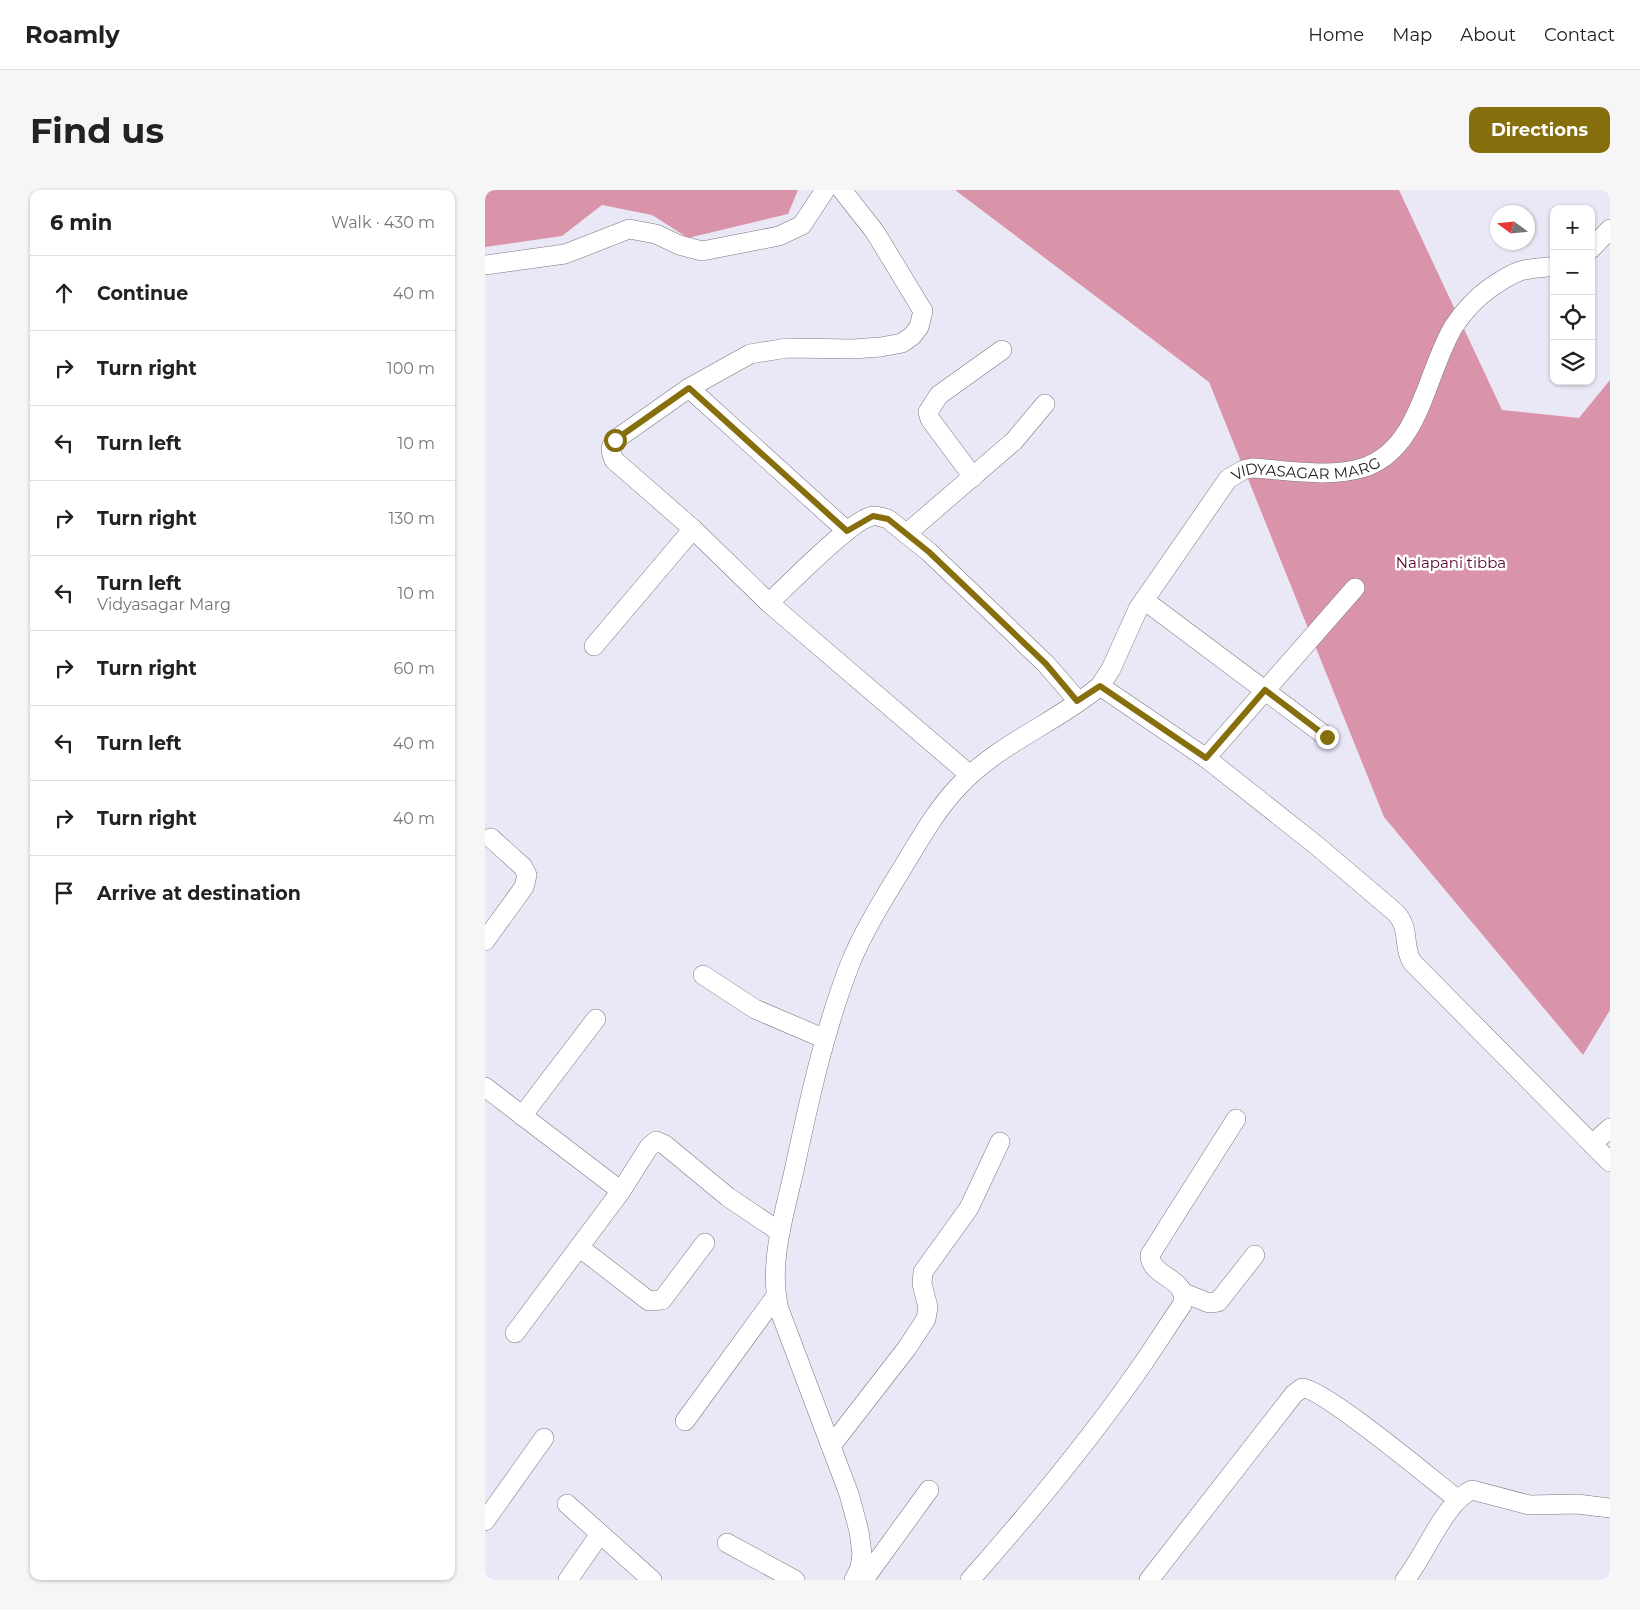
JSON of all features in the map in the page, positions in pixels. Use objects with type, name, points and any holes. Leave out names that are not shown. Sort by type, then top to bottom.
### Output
[{"type":"street","points":[[485,265],[565,254],[629,229],[656,234],[679,245],[702,251],[779,236],[802,225],[825,190]]},
{"type":"street","points":[[842,190],[875,232],[923,311],[919,327],[912,336],[902,343],[881,347],[787,348],[750,354],[689,388],[615,440],[610,449],[614,460],[693,529],[769,602],[970,775]]},
{"type":"street","points":[[1595,245],[1610,229]]},
{"type":"street","name":"VIDYASAGAR MARG","points":[[776,1296],[780,1232],[825,1039],[851,962],[867,928],[922,836],[944,805],[970,775],[1024,735],[1100,686],[1111,669],[1130,624],[1144,600],[1221,485],[1243,470],[1252,468],[1337,472],[1363,468],[1376,462],[1391,450],[1417,416],[1447,338],[1469,307],[1483,294],[1510,275],[1521,271],[1550,267]]},
{"type":"street","points":[[973,477],[930,419],[929,406],[939,395],[1002,350]]},
{"type":"street","points":[[689,388],[847,531]]},
{"type":"street","points":[[906,534],[1014,441],[1045,404]]},
{"type":"street","points":[[769,602],[847,531],[873,516],[888,519],[929,552],[1046,664],[1077,701]]},
{"type":"street","points":[[595,646],[693,529]]},
{"type":"street","points":[[1206,758],[1355,588]]},
{"type":"street","points":[[1144,600],[1327,737]]},
{"type":"street","points":[[1100,686],[1206,758],[1316,845],[1395,913],[1405,926],[1411,962],[1610,1162]]},
{"type":"street","points":[[485,941],[527,880],[523,867],[491,838]]},
{"type":"street","points":[[703,975],[755,1009],[825,1039]]},
{"type":"street","points":[[521,1116],[596,1019]]},
{"type":"street","points":[[485,1087],[621,1191]]},
{"type":"street","points":[[1236,1119],[1150,1255],[1155,1266],[1182,1289],[1184,1293],[1209,1303],[1219,1302],[1255,1255]]},
{"type":"street","points":[[1592,1144],[1610,1128]]},
{"type":"street","points":[[515,1334],[621,1191],[649,1147],[656,1142],[665,1145],[728,1197],[780,1232]]},
{"type":"street","points":[[831,1446],[907,1348],[925,1318],[929,1307],[921,1284],[923,1272],[969,1208],[1000,1142]]},
{"type":"street","points":[[579,1247],[649,1301],[654,1302],[662,1300],[705,1243]]},
{"type":"street","points":[[970,1580],[1025,1518],[1127,1385],[1182,1305],[1184,1293]]},
{"type":"street","points":[[776,1296],[849,1494],[862,1546],[864,1576]]},
{"type":"street","points":[[685,1420],[776,1296]]},
{"type":"street","points":[[1149,1580],[1294,1394],[1302,1388],[1309,1389],[1336,1406],[1457,1499]]},
{"type":"street","points":[[485,1520],[544,1438]]},
{"type":"street","points":[[864,1576],[929,1490]]},
{"type":"street","points":[[1405,1580],[1421,1559],[1457,1499],[1471,1490],[1529,1505],[1577,1504],[1610,1508]]},
{"type":"street","points":[[567,1504],[652,1580]]},
{"type":"street","points":[[568,1580],[600,1534]]},
{"type":"street","points":[[727,1543],[795,1580]]},
{"type":"green space","points":[[485,190],[798,190],[788,214],[688,238],[652,215],[602,205],[562,236],[485,247]]},
{"type":"green space","name":"Nalapani tibba","points":[[955,190],[1399,190],[1502,410],[1579,418],[1610,380],[1610,1010],[1583,1055],[1384,817],[1209,382]]},
{"type":"route","points":[[615,440],[689,388],[847,531],[865,519],[873,516],[882,517],[888,519],[929,552],[1046,664],[1077,701],[1100,686],[1206,758],[1265,690],[1327,737]]}]
